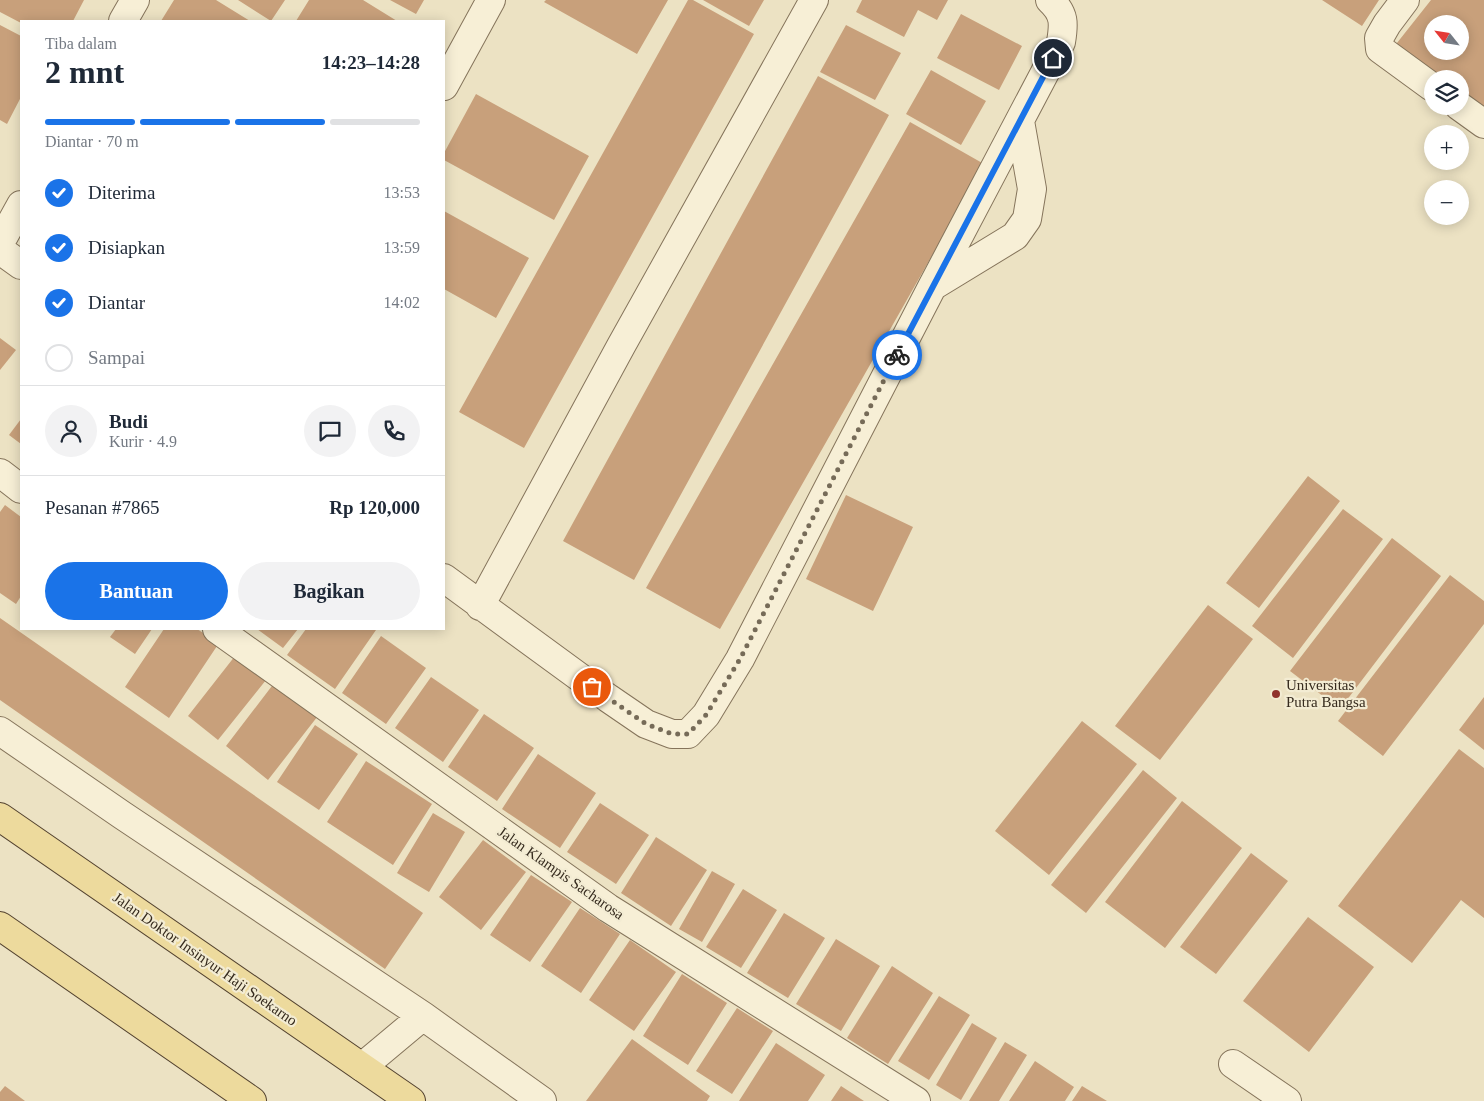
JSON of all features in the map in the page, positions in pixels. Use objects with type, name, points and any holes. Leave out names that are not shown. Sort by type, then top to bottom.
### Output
[{"type":"main road","name":"Jalan Doktor Insinyur Haji Soekarno","points":[[0,817],[411,1101]]},
{"type":"main road","points":[[0,926],[252,1101]]},
{"type":"street","points":[[125,20],[135,0]]},
{"type":"street","points":[[445,84],[491,0]]},
{"type":"street","points":[[480,606],[620,346],[814,0]]},
{"type":"street","points":[[445,579],[480,606],[646,724],[672,734],[688,734],[706,715],[740,659],[1061,42],[1062,16],[1055,4],[1050,0]]},
{"type":"street","points":[[1405,0],[1379,38],[1380,49],[1424,81]]},
{"type":"street","points":[[1469,113],[1484,124]]},
{"type":"street","points":[[932,287],[1015,236],[1027,219],[1032,189],[1020,121]]},
{"type":"street","points":[[0,243],[20,207]]},
{"type":"street","points":[[0,250],[20,264]]},
{"type":"street","points":[[0,473],[20,488]]},
{"type":"street","name":"Jalan Klampis Sacharosa","points":[[219,630],[608,908],[916,1101]]},
{"type":"street","points":[[0,731],[423,1016],[542,1101]]},
{"type":"street","points":[[362,1067],[423,1016]]},
{"type":"street","points":[[1233,1064],[1287,1101]]},
{"type":"building","points":[[0,0],[84,0],[74,20],[20,20],[20,22],[0,12]]},
{"type":"building","points":[[174,0],[216,0],[248,20],[162,20]]},
{"type":"building","points":[[238,0],[285,0],[272,20]]},
{"type":"building","points":[[309,0],[363,0],[395,20],[297,20]]},
{"type":"building","points":[[390,0],[424,0],[416,14]]},
{"type":"building","points":[[546,0],[668,0],[637,54],[544,2]]},
{"type":"building","points":[[688,0],[693,0],[754,34],[524,448],[459,412]]},
{"type":"building","points":[[703,0],[764,0],[749,26]]},
{"type":"building","points":[[862,0],[948,0],[937,20],[918,10],[904,37],[856,12]]},
{"type":"building","points":[[1322,0],[1379,0],[1362,26]]},
{"type":"building","points":[[1431,0],[1484,0],[1484,114],[1469,103],[1469,70],[1424,70],[1393,48]]},
{"type":"building","points":[[961,14],[1022,46],[999,90],[937,58]]},
{"type":"building","points":[[0,25],[20,35],[20,99],[7,124],[0,120]]},
{"type":"building","points":[[846,25],[901,53],[875,100],[820,72]]},
{"type":"building","points":[[931,70],[986,101],[961,145],[906,114]]},
{"type":"building","points":[[818,76],[889,115],[634,580],[563,541]]},
{"type":"building","points":[[476,94],[589,156],[554,220],[445,161],[445,151]]},
{"type":"building","points":[[910,122],[984,164],[720,629],[646,588]]},
{"type":"building","points":[[445,212],[529,258],[496,318],[445,290]]},
{"type":"building","points":[[0,338],[16,350],[0,370]]},
{"type":"building","points":[[20,420],[20,443],[9,435]]},
{"type":"building","points":[[1308,476],[1340,501],[1259,608],[1226,583]]},
{"type":"building","points":[[846,495],[913,527],[873,611],[806,579]]},
{"type":"building","points":[[5,505],[20,516],[20,598],[16,604],[0,593],[0,512]]},
{"type":"building","points":[[1343,509],[1383,539],[1293,658],[1252,626]]},
{"type":"building","points":[[1392,538],[1441,576],[1340,709],[1290,671]]},
{"type":"building","points":[[1450,575],[1484,601],[1484,624],[1383,756],[1338,721]]},
{"type":"building","points":[[1208,605],[1253,639],[1160,760],[1115,726]]},
{"type":"building","points":[[0,618],[423,913],[385,969],[0,700]]},
{"type":"building","points":[[115,630],[151,630],[135,654],[110,637]]},
{"type":"building","points":[[163,630],[199,630],[219,643],[169,718],[125,687]]},
{"type":"building","points":[[258,630],[297,630],[283,648]]},
{"type":"building","points":[[305,630],[376,630],[335,689],[287,655]]},
{"type":"building","points":[[381,636],[426,668],[386,724],[342,693]]},
{"type":"building","points":[[235,656],[266,680],[218,740],[188,716]]},
{"type":"building","points":[[431,677],[479,710],[443,762],[395,728]]},
{"type":"building","points":[[278,678],[321,712],[268,780],[226,746]]},
{"type":"building","points":[[1484,697],[1484,750],[1459,730]]},
{"type":"building","points":[[484,714],[534,748],[497,801],[448,767]]},
{"type":"building","points":[[1082,721],[1137,764],[1049,875],[995,831]]},
{"type":"building","points":[[315,725],[358,754],[319,810],[277,782]]},
{"type":"building","points":[[1459,749],[1484,768],[1484,918],[1461,900],[1412,963],[1338,906]]},
{"type":"building","points":[[538,754],[596,793],[560,848],[502,809]]},
{"type":"building","points":[[366,761],[432,804],[393,865],[327,822]]},
{"type":"building","points":[[1143,770],[1177,798],[1086,913],[1051,885]]},
{"type":"building","points":[[1182,801],[1242,848],[1165,948],[1105,902]]},
{"type":"building","points":[[600,803],[649,835],[616,884],[567,852]]},
{"type":"building","points":[[433,813],[465,832],[429,892],[397,873]]},
{"type":"building","points":[[656,837],[707,870],[671,926],[621,893]]},
{"type":"building","points":[[483,840],[526,872],[481,930],[439,897]]},
{"type":"building","points":[[1251,853],[1288,881],[1216,974],[1180,947]]},
{"type":"building","points":[[712,871],[735,884],[702,942],[679,929]]},
{"type":"building","points":[[531,875],[572,902],[530,962],[490,935]]},
{"type":"building","points":[[743,889],[777,910],[741,968],[706,947]]},
{"type":"building","points":[[580,908],[620,934],[581,993],[541,966]]},
{"type":"building","points":[[784,913],[825,938],[788,998],[747,973]]},
{"type":"building","points":[[1308,917],[1374,967],[1309,1052],[1243,1001]]},
{"type":"building","points":[[836,939],[880,966],[841,1031],[796,1004]]},
{"type":"building","points":[[630,940],[676,972],[634,1031],[589,1000]]},
{"type":"building","points":[[892,966],[933,993],[888,1064],[847,1038]]},
{"type":"building","points":[[682,974],[727,1003],[688,1065],[643,1036]]},
{"type":"building","points":[[939,996],[970,1015],[929,1080],[898,1061]]},
{"type":"building","points":[[737,1008],[773,1031],[732,1094],[696,1071]]},
{"type":"building","points":[[972,1023],[997,1038],[961,1100],[936,1085]]},
{"type":"building","points":[[632,1039],[710,1096],[707,1101],[586,1101]]},
{"type":"building","points":[[1005,1042],[1027,1055],[999,1101],[969,1101]]},
{"type":"building","points":[[776,1043],[825,1075],[808,1101],[739,1101]]},
{"type":"building","points":[[1035,1061],[1074,1087],[1065,1101],[1009,1101]]},
{"type":"building","points":[[5,1086],[25,1101],[0,1101],[0,1092]]},
{"type":"building","points":[[841,1086],[864,1101],[831,1101]]},
{"type":"building","points":[[1082,1086],[1107,1101],[1072,1101]]},
{"type":"way so far","points":[[592,687],[646,724],[672,734],[688,734],[706,715],[740,659],[897,355]]},
{"type":"place","name":"Universitas Putra Bangsa","points":[[1276,694]]},
{"type":"route","points":[[897,355],[1053,58]]}]
